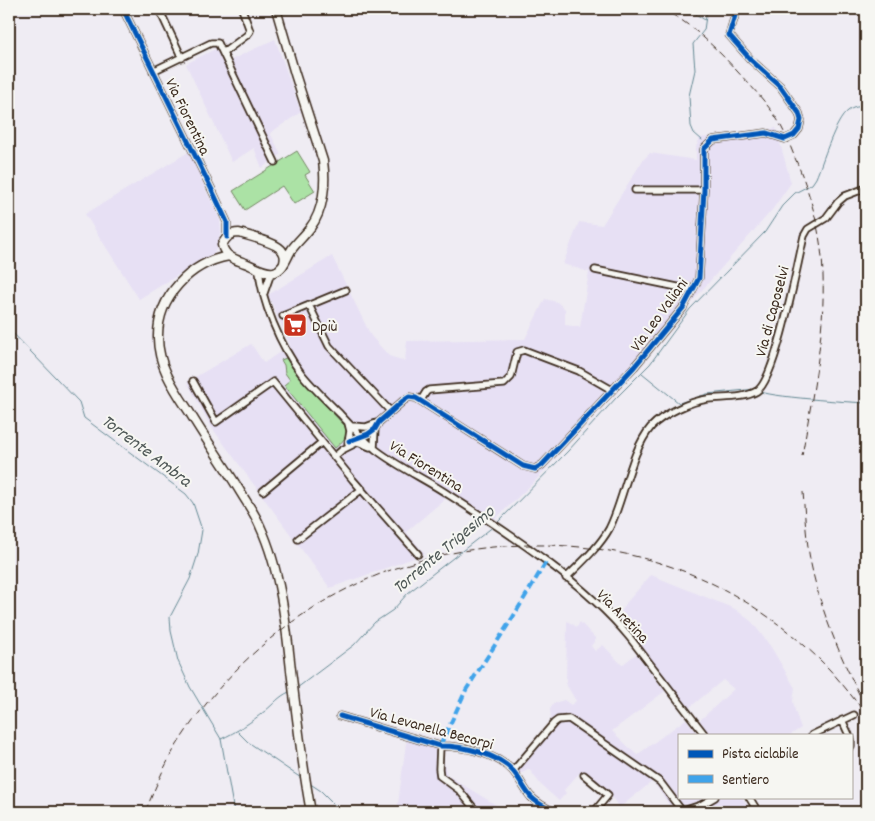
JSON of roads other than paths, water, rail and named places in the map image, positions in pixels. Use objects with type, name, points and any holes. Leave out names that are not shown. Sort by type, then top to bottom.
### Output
[{"type":"main road","points":[[274,245],[289,245],[298,240],[311,228],[320,209],[325,174],[321,152],[276,9]]},
{"type":"main road","points":[[227,237],[233,233],[239,233]]},
{"type":"main road","name":"Via Fiorentina","points":[[239,233],[274,245]]},
{"type":"main road","name":"Via Fiorentina","points":[[226,253],[222,245],[227,237]]},
{"type":"main road","points":[[298,240],[284,264],[279,270],[271,273],[226,253],[190,274],[176,286],[166,303],[159,322],[159,353],[174,387],[260,526],[272,561],[282,603],[303,767],[311,812]]},
{"type":"main road","points":[[274,245],[283,252],[284,264]]},
{"type":"street","name":"Via Fiorentina","points":[[123,9],[227,222],[239,233]]},
{"type":"street","points":[[159,9],[182,58]]},
{"type":"street","points":[[224,53],[250,31],[242,9]]},
{"type":"street","name":"Via Leo Valiani","points":[[421,400],[523,466],[535,469],[542,465],[634,368],[676,315],[700,274],[704,149],[713,140],[766,133],[786,139],[794,135],[799,129],[801,120],[799,113],[780,86],[751,60],[729,35],[737,9]]},
{"type":"street","points":[[153,71],[214,43],[218,44],[275,162]]},
{"type":"street","name":"Via di Caposelvi","points":[[566,578],[609,529],[640,445],[652,427],[690,403],[706,399],[744,396],[762,387],[773,362],[784,326],[804,236],[808,229],[826,218],[845,196],[866,188]]},
{"type":"street","points":[[634,190],[704,190]]},
{"type":"street","name":"Via Fiorentina","points":[[227,222],[227,237]]},
{"type":"street","name":"Via Fiorentina","points":[[259,268],[260,283],[268,312],[291,359],[301,373],[374,448],[505,532]]},
{"type":"street","points":[[596,270],[692,290]]},
{"type":"street","points":[[263,295],[271,273]]},
{"type":"street","points":[[283,316],[346,290]]},
{"type":"street","points":[[309,305],[329,346],[390,412]]},
{"type":"street","points":[[334,457],[348,443],[361,435],[368,434],[390,412],[409,397],[421,400],[429,390],[504,384],[508,382],[517,352],[524,350],[579,371],[612,390]]},
{"type":"street","points":[[193,381],[216,422],[273,382],[334,457],[418,554]]},
{"type":"street","name":"Via Fiorentina","points":[[361,435],[366,428],[379,422]]},
{"type":"street","points":[[348,443],[349,424],[366,428]]},
{"type":"street","points":[[348,443],[358,442],[374,448],[374,429]]},
{"type":"street","points":[[358,442],[361,435]]},
{"type":"street","points":[[262,491],[322,442]]},
{"type":"street","points":[[298,539],[362,489]]},
{"type":"street","name":"Via Aretina","points":[[505,532],[566,578],[617,622],[704,734]]},
{"type":"street","points":[[814,734],[854,715]]},
{"type":"street","name":"Via Levanella Becorpi","points":[[340,716],[440,746],[451,746],[486,754],[505,763],[532,797],[554,812]]},
{"type":"street","points":[[513,771],[554,723],[558,720],[569,719],[660,782],[681,812],[701,805],[713,798]]},
{"type":"street","points":[[842,720],[849,734]]},
{"type":"street","points":[[440,746],[440,776],[459,790],[477,812]]},
{"type":"street","points":[[584,775],[608,795],[594,812]]},
{"type":"street","points":[[750,798],[758,812]]},
{"type":"street","points":[[699,812],[701,805]]},
{"type":"waterway","name":"Torrente Ambra","points":[[9,17],[11,9]]},
{"type":"waterway","points":[[688,9],[705,20]]},
{"type":"waterway","points":[[702,140],[694,133],[691,126],[689,96],[695,70],[693,44],[704,30],[707,9]]},
{"type":"waterway","name":"Torrente Trigesimo","points":[[497,523],[650,364],[690,309],[765,232],[782,206],[795,193],[812,184],[838,123],[843,116],[854,108],[866,107]]},
{"type":"waterway","points":[[700,149],[700,186]]},
{"type":"waterway","points":[[696,272],[700,193]]},
{"type":"waterway","name":"Torrente Ambra","points":[[9,329],[79,402],[84,418],[186,494],[193,503],[202,530],[198,554],[190,579],[170,617],[171,631],[178,661],[190,687],[221,739],[234,812]]},
{"type":"waterway","points":[[642,373],[679,403],[707,394],[756,389]]},
{"type":"waterway","points":[[759,391],[792,397],[866,403]]},
{"type":"waterway","name":"Torrente Trigesimo","points":[[297,688],[354,645],[375,622],[393,610],[408,593],[494,526]]},
{"type":"waterway","name":"Torrente Trigesimo","points":[[221,739],[249,723],[289,692]]},
{"type":"waterway","points":[[238,732],[248,742],[301,778]]},
{"type":"waterway","points":[[309,783],[321,791],[342,812]]},
{"type":"railway","points":[[661,9],[691,27],[711,45],[772,111],[786,137],[811,200],[822,260],[823,298],[817,366],[802,456]]},
{"type":"railway","points":[[803,492],[809,555],[820,600],[840,653],[864,704]]},
{"type":"railway","points":[[145,812],[175,748],[207,703],[243,663],[284,628],[328,599],[375,576],[425,559],[477,549],[532,545],[585,547],[636,556],[687,572],[734,595],[784,629],[829,669],[866,714]]},
{"type":"place","name":"Dpiù","points":[[295,325]]}]
